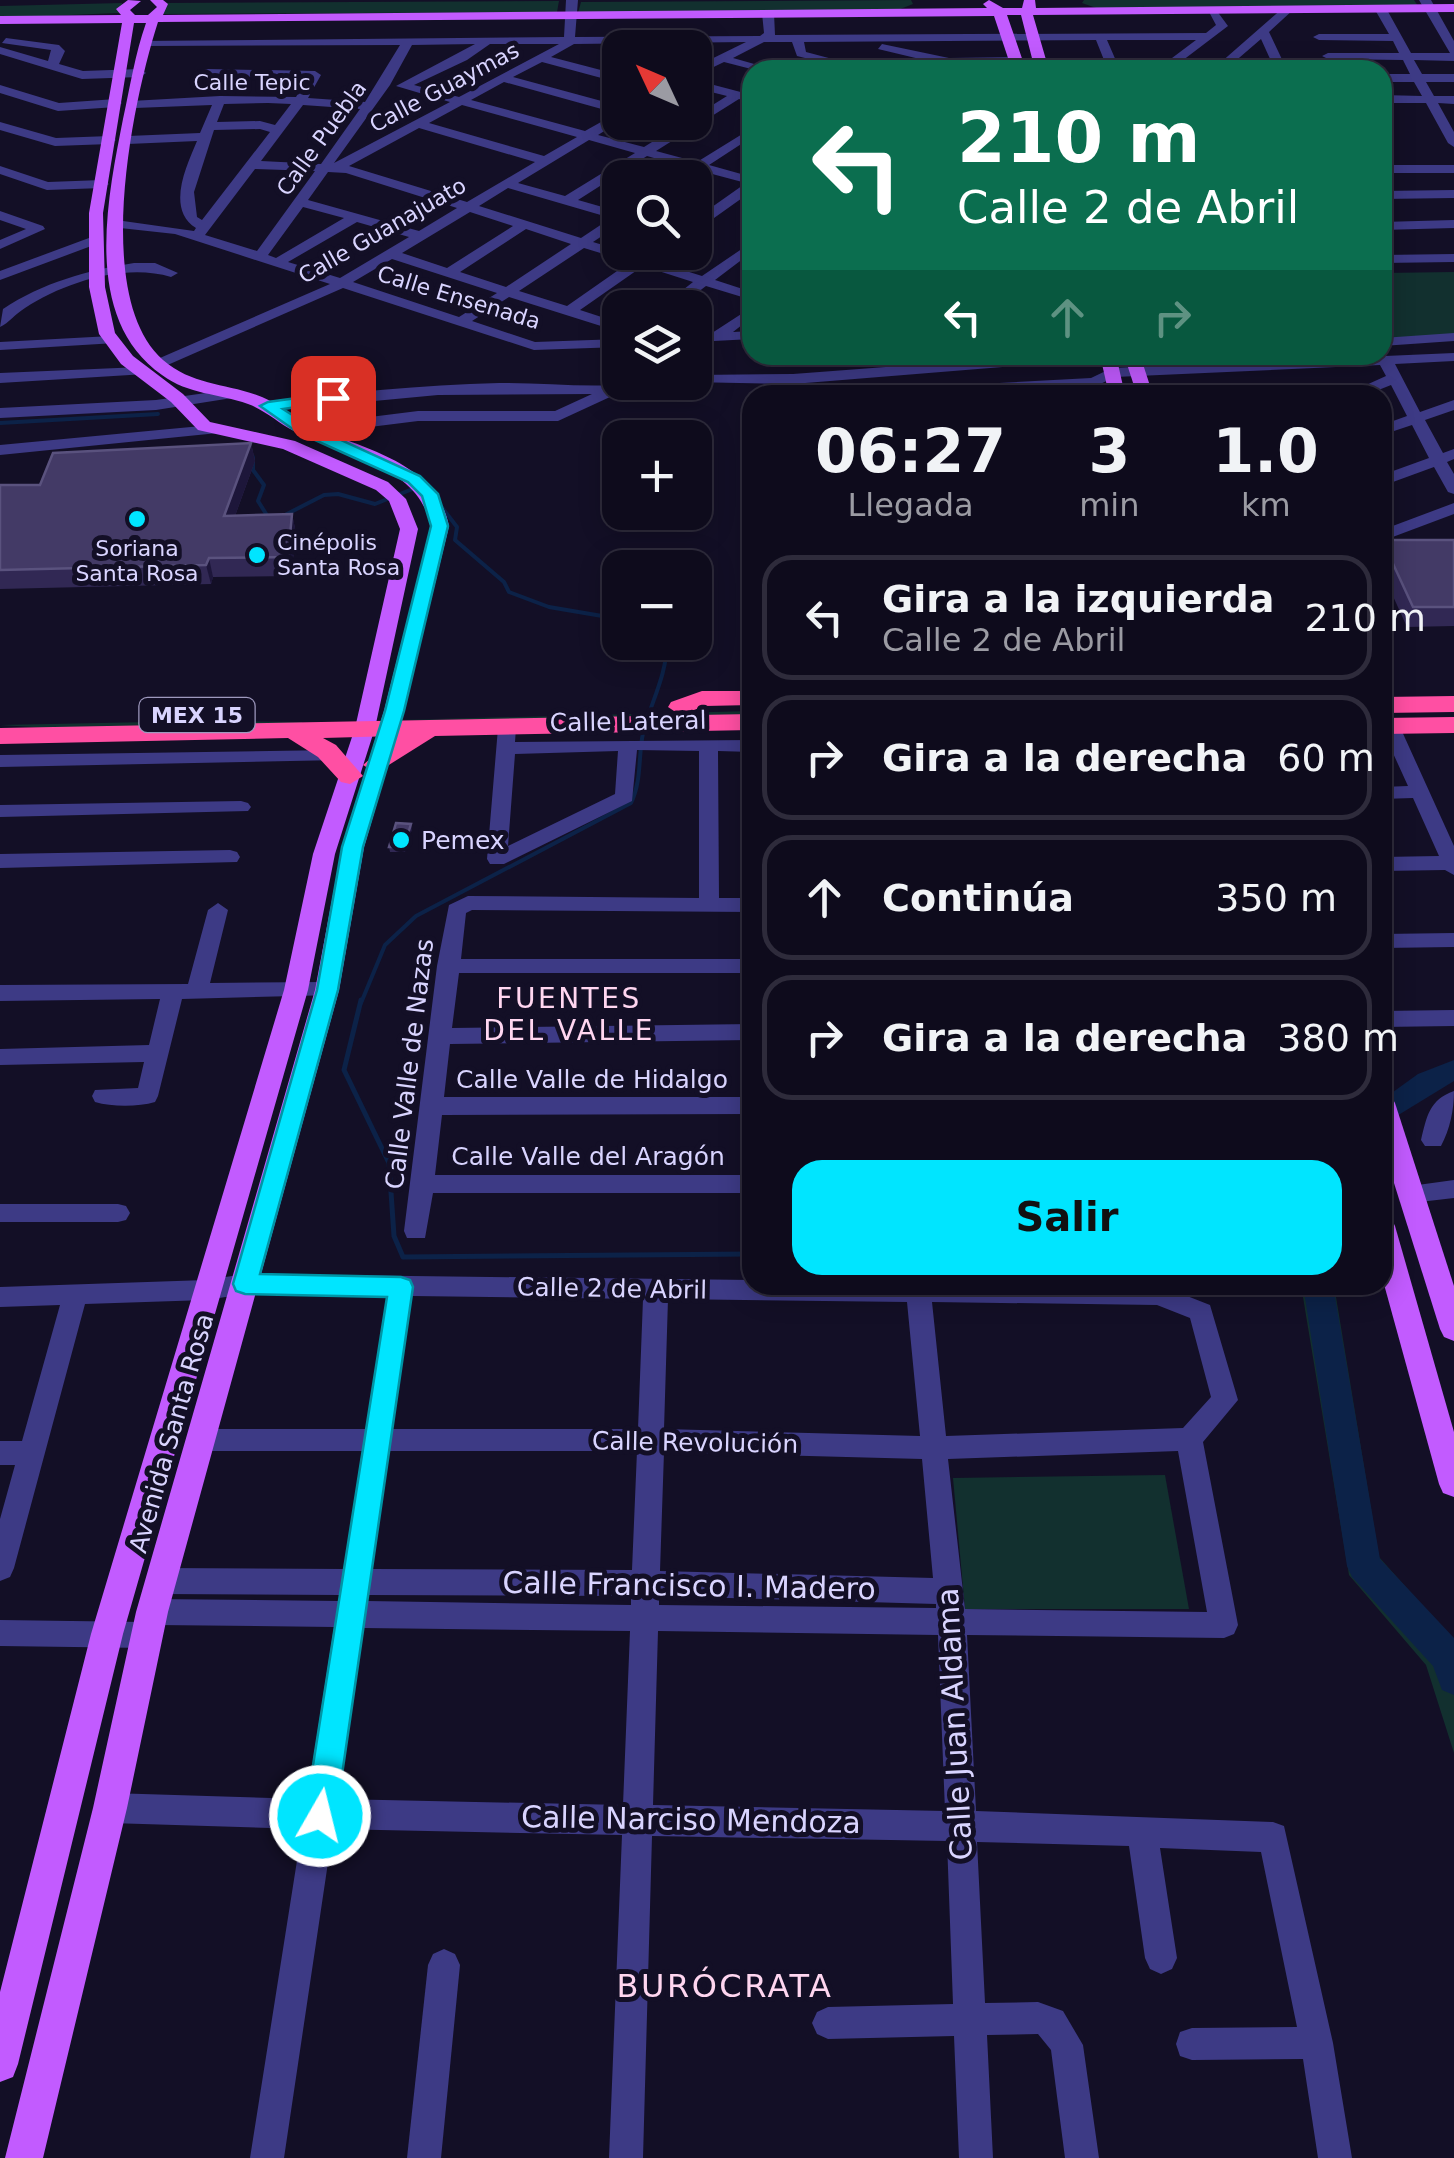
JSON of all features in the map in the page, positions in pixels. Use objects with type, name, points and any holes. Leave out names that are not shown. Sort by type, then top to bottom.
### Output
[{"type":"highway","points":[[1392,692],[1454,691]]},
{"type":"highway","points":[[650,725],[702,699],[742,698]]},
{"type":"highway","points":[[1392,716],[1454,704]]},
{"type":"highway","name":"MEX 15","points":[[0,736],[290,729],[379,720],[506,738],[650,725],[742,710]]},
{"type":"highway","points":[[1392,718],[1454,714]]},
{"type":"highway","name":"MEX 15","points":[[0,718],[650,725],[742,722]]},
{"type":"highway","points":[[1392,719],[1454,725]]},
{"type":"highway","points":[[650,725],[689,731],[742,731]]},
{"type":"highway","points":[[353,766],[431,728]]},
{"type":"highway","name":"MEX 15","points":[[290,729],[353,766]]},
{"type":"main road","points":[[130,16],[122,9],[135,0]]},
{"type":"main road","points":[[1082,0],[1081,4],[1094,11]]},
{"type":"main road","points":[[115,1],[405,14],[572,7],[768,13],[912,6],[1026,6],[1094,11],[1454,8]]},
{"type":"main road","points":[[0,20],[130,16],[153,5]]},
{"type":"main road","name":"Avenida Santa Rosa","points":[[0,2064],[107,1634],[296,990],[324,854],[353,766],[379,720],[436,551],[440,516],[430,494],[414,479],[279,415],[150,368],[128,324],[117,269],[116,224],[153,5]]},
{"type":"main road","points":[[994,6],[1015,60]]},
{"type":"main road","points":[[1026,6],[1039,60]]},
{"type":"main road","points":[[111,340],[102,313],[97,239],[102,184],[130,16]]},
{"type":"main road","name":"Avenida Santa Rosa","points":[[111,340],[150,368],[198,422],[212,430],[289,445],[382,486],[404,511],[409,529],[379,720]]},
{"type":"main road","points":[[1109,365],[1115,385]]},
{"type":"main road","points":[[1135,365],[1141,385]]},
{"type":"main road","points":[[258,438],[273,431],[279,415]]},
{"type":"main road","name":"Avenida Santa Rosa","points":[[24,2158],[110,1808],[160,1580],[328,990],[352,847],[353,766]]},
{"type":"main road","points":[[1392,1133],[1449,1294],[1454,1329]]},
{"type":"main road","points":[[1392,1262],[1454,1484]]},
{"type":"street","points":[[1328,56],[1454,54],[1426,6]]},
{"type":"street","points":[[572,7],[576,40]]},
{"type":"street","points":[[1305,8],[1330,60]]},
{"type":"street","points":[[1380,8],[1454,143]]},
{"type":"street","points":[[1230,60],[1288,9]]},
{"type":"street","points":[[1175,60],[1222,26],[1214,10]]},
{"type":"street","points":[[712,64],[770,35],[768,13]]},
{"type":"street","name":"Calle Puebla","points":[[260,256],[329,168],[384,85],[402,39],[405,14]]},
{"type":"street","points":[[2,45],[20,19]]},
{"type":"street","points":[[1263,31],[1276,60]]},
{"type":"street","points":[[146,43],[1207,36]]},
{"type":"street","points":[[1320,37],[1395,38]]},
{"type":"street","points":[[796,38],[801,54],[826,60]]},
{"type":"street","points":[[861,38],[948,60]]},
{"type":"street","points":[[1100,38],[1110,60]]},
{"type":"street","points":[[408,87],[490,39]]},
{"type":"street","points":[[576,40],[602,46]]},
{"type":"street","name":"Calle Guaymas","points":[[329,168],[576,40]]},
{"type":"street","points":[[203,100],[214,42]]},
{"type":"street","points":[[2,45],[51,68],[82,76],[140,74]]},
{"type":"street","points":[[2,45],[55,47],[59,52],[51,68]]},
{"type":"street","points":[[539,58],[602,74]]},
{"type":"street","points":[[721,58],[742,63]]},
{"type":"street","points":[[208,73],[315,75],[301,100],[201,231],[191,219],[186,203],[220,100]]},
{"type":"street","points":[[502,78],[602,108]]},
{"type":"street","points":[[1392,78],[1454,78]]},
{"type":"street","points":[[712,82],[742,96]]},
{"type":"street","points":[[384,85],[462,100],[678,160]]},
{"type":"street","points":[[0,89],[58,107],[116,102]]},
{"type":"street","points":[[712,111],[738,95]]},
{"type":"street","points":[[1392,99],[1454,100]]},
{"type":"street","name":"Calle Tepic","points":[[136,104],[301,100],[368,106]]},
{"type":"street","points":[[419,124],[546,160]]},
{"type":"street","points":[[128,140],[250,125],[278,130]]},
{"type":"street","points":[[0,126],[55,142],[110,140]]},
{"type":"street","name":"Calle Guanajuato","points":[[150,368],[342,284],[602,126]]},
{"type":"street","points":[[708,160],[742,139]]},
{"type":"street","points":[[567,200],[665,140]]},
{"type":"street","points":[[737,142],[742,143]]},
{"type":"street","points":[[253,165],[329,168],[602,248]]},
{"type":"street","points":[[1392,167],[1454,169]]},
{"type":"street","points":[[0,170],[47,186],[102,184]]},
{"type":"street","points":[[712,170],[742,180]]},
{"type":"street","points":[[508,184],[602,211]]},
{"type":"street","points":[[712,212],[742,190]]},
{"type":"street","points":[[1392,195],[1454,194]]},
{"type":"street","points":[[300,202],[421,236]]},
{"type":"street","points":[[0,215],[38,229],[0,245]]},
{"type":"street","points":[[278,262],[356,218]]},
{"type":"street","name":"Calle Ensenada","points":[[116,224],[201,231],[260,256],[534,346],[602,344]]},
{"type":"street","points":[[1392,226],[1448,224],[1454,244]]},
{"type":"street","points":[[448,274],[522,226]]},
{"type":"street","points":[[460,324],[602,229]]},
{"type":"street","points":[[0,276],[97,239]]},
{"type":"street","points":[[691,290],[742,253]]},
{"type":"street","points":[[391,254],[602,322]]},
{"type":"street","points":[[1392,259],[1454,258]]},
{"type":"street","points":[[1,319],[19,304],[97,273],[152,266],[171,273]]},
{"type":"street","points":[[569,311],[627,270]]},
{"type":"street","points":[[677,270],[742,293]]},
{"type":"street","points":[[1,319],[22,316]]},
{"type":"street","points":[[717,336],[742,318]]},
{"type":"street","points":[[712,336],[742,335]]},
{"type":"street","points":[[1392,341],[1454,338]]},
{"type":"street","points":[[0,346],[111,340]]},
{"type":"street","points":[[1392,362],[1454,357]]},
{"type":"street","points":[[803,385],[898,365]]},
{"type":"street","points":[[1054,385],[1094,382],[1112,374],[1324,365]]},
{"type":"street","points":[[1388,365],[1446,457],[1454,490]]},
{"type":"street","points":[[0,378],[150,368]]},
{"type":"street","points":[[1377,385],[1395,378]]},
{"type":"street","points":[[712,381],[765,385]]},
{"type":"street","points":[[279,415],[469,389],[602,389]]},
{"type":"street","name":"Avenida Santa Rosa","points":[[182,402],[227,395]]},
{"type":"street","points":[[279,415],[362,424],[418,416],[558,416],[602,397]]},
{"type":"street","points":[[0,413],[182,402]]},
{"type":"street","points":[[1392,426],[1454,405]]},
{"type":"street","points":[[0,450],[212,430]]},
{"type":"street","points":[[1392,477],[1446,457]]},
{"type":"street","points":[[1392,532],[1454,508]]},
{"type":"street","points":[[506,738],[496,858],[625,797],[650,725]]},
{"type":"street","name":"Calle Lateral","points":[[650,725],[708,745],[742,746]]},
{"type":"street","points":[[1392,735],[1453,865],[1392,864]]},
{"type":"street","points":[[708,745],[709,905],[742,906]]},
{"type":"street","points":[[0,761],[353,766]]},
{"type":"street","points":[[1392,793],[1419,792]]},
{"type":"street","points":[[0,812],[242,807]]},
{"type":"street","points":[[0,861],[230,857]]},
{"type":"street","name":"Calle Valle de Nazas","points":[[416,1230],[456,910],[461,905],[709,905]]},
{"type":"street","points":[[197,992],[218,910]]},
{"type":"street","points":[[1392,941],[1454,940]]},
{"type":"street","points":[[448,966],[742,966]]},
{"type":"street","points":[[0,993],[328,990]]},
{"type":"street","points":[[103,1096],[148,1096],[173,992]]},
{"type":"street","points":[[1392,1019],[1454,1018]]},
{"type":"street","points":[[440,1036],[742,1032]]},
{"type":"street","points":[[0,1057],[158,1053]]},
{"type":"street","points":[[1432,1140],[1441,1108],[1454,1100]]},
{"type":"street","name":"Calle Valle de Hidalgo","points":[[431,1106],[742,1106]]},
{"type":"street","name":"Calle Valle del Aragón","points":[[422,1184],[742,1184]]},
{"type":"street","points":[[1411,1194],[1454,1189]]},
{"type":"street","points":[[0,1213],[118,1213]]},
{"type":"street","name":"Calle 2 de Abril","points":[[0,1297],[206,1290],[245,1284],[742,1289]]},
{"type":"street","points":[[267,2158],[374,1442],[401,1287]]},
{"type":"street","points":[[626,2158],[656,1288]]},
{"type":"street","name":"Calle Juan Aldama","points":[[918,1295],[952,1623],[976,2158]]},
{"type":"street","name":"Calle 2 de Abril","points":[[1158,1295],[1201,1312],[1225,1400],[1189,1440]]},
{"type":"street","points":[[0,1568],[75,1296]]},
{"type":"street","name":"Calle Revolución","points":[[200,1440],[652,1440],[934,1448],[1189,1440]]},
{"type":"street","name":"Calle Francisco I. Madero","points":[[0,1633],[107,1634],[150,1624],[348,1616],[646,1615],[952,1623],[1224,1624],[1189,1440]]},
{"type":"street","points":[[0,1453],[33,1453]]},
{"type":"street","name":"Calle Francisco I. Madero","points":[[160,1580],[647,1583],[948,1590]]},
{"type":"street","name":"Calle Narciso Mendoza","points":[[110,1808],[320,1816],[636,1817],[1273,1837],[1317,2043]]},
{"type":"street","points":[[1142,1831],[1161,1958]]},
{"type":"street","points":[[424,2158],[444,1965]]},
{"type":"street","points":[[828,2023],[1038,2018],[1052,2022],[1067,2045],[1082,2158]]},
{"type":"street","points":[[1192,2044],[1317,2043],[1335,2158]]},
{"type":"green space","points":[[911,0],[913,4],[898,10],[578,13],[581,2]]},
{"type":"green space","points":[[1414,0],[1418,6],[1102,10],[1082,3]]},
{"type":"green space","points":[[559,1],[557,12],[162,14],[165,3]]},
{"type":"green space","points":[[122,3],[121,13],[0,18],[0,6]]},
{"type":"green space","points":[[1454,272],[1454,338],[1392,339],[1392,273]]},
{"type":"green space","points":[[742,711],[742,717],[396,720]]},
{"type":"green space","points":[[201,721],[303,725],[81,730],[0,725]]},
{"type":"green space","points":[[1303,1295],[1336,1295],[1379,1557],[1454,1641],[1454,1753],[1426,1665],[1349,1575]]},
{"type":"green space","points":[[1165,1475],[1189,1609],[965,1609],[953,1478]]},
{"type":"building","name":"Soriana Santa Rosa","points":[[251,443],[224,516],[292,514],[288,557],[209,558],[206,565],[0,570],[0,485],[40,485],[53,453]]},
{"type":"building","points":[[1392,540],[1454,540],[1454,607],[1413,607],[1392,562]]},
{"type":"building","name":"Pemex","points":[[396,823],[411,824],[404,847],[389,847]]},
{"type":"waterway","points":[[0,423],[158,414]]},
{"type":"waterway","points":[[253,457],[253,470],[264,485],[258,501],[268,517]]},
{"type":"waterway","points":[[283,516],[324,495],[338,494],[375,504],[415,488]]},
{"type":"waterway","points":[[437,501],[457,527],[455,540],[504,582],[509,592],[549,607],[602,616]]},
{"type":"waterway","points":[[361,1003],[385,945],[416,916],[631,803],[643,733],[665,660]]},
{"type":"waterway","points":[[361,1000],[344,1070],[389,1163],[394,1236],[403,1257],[742,1254]]},
{"type":"waterway","points":[[1392,1108],[1428,1081],[1454,1070]]},
{"type":"waterway","points":[[1320,1295],[1364,1566],[1448,1657],[1454,1678]]},
{"type":"place","name":"Soriana Santa Rosa","points":[[137,519]]},
{"type":"place","name":"Cinépolis Santa Rosa","points":[[257,555]]},
{"type":"place","name":"Pemex","points":[[401,840]]},
{"type":"district","name":"FUENTES DEL VALLE","points":[[569,1014]]},
{"type":"district","name":"BURÓCRATA","points":[[725,1986]]},
{"type":"route","points":[[320,1816],[374,1442],[401,1287],[245,1284],[328,990],[352,847],[394,711],[440,526],[430,494],[414,479],[302,428],[268,406],[333,398]]}]
